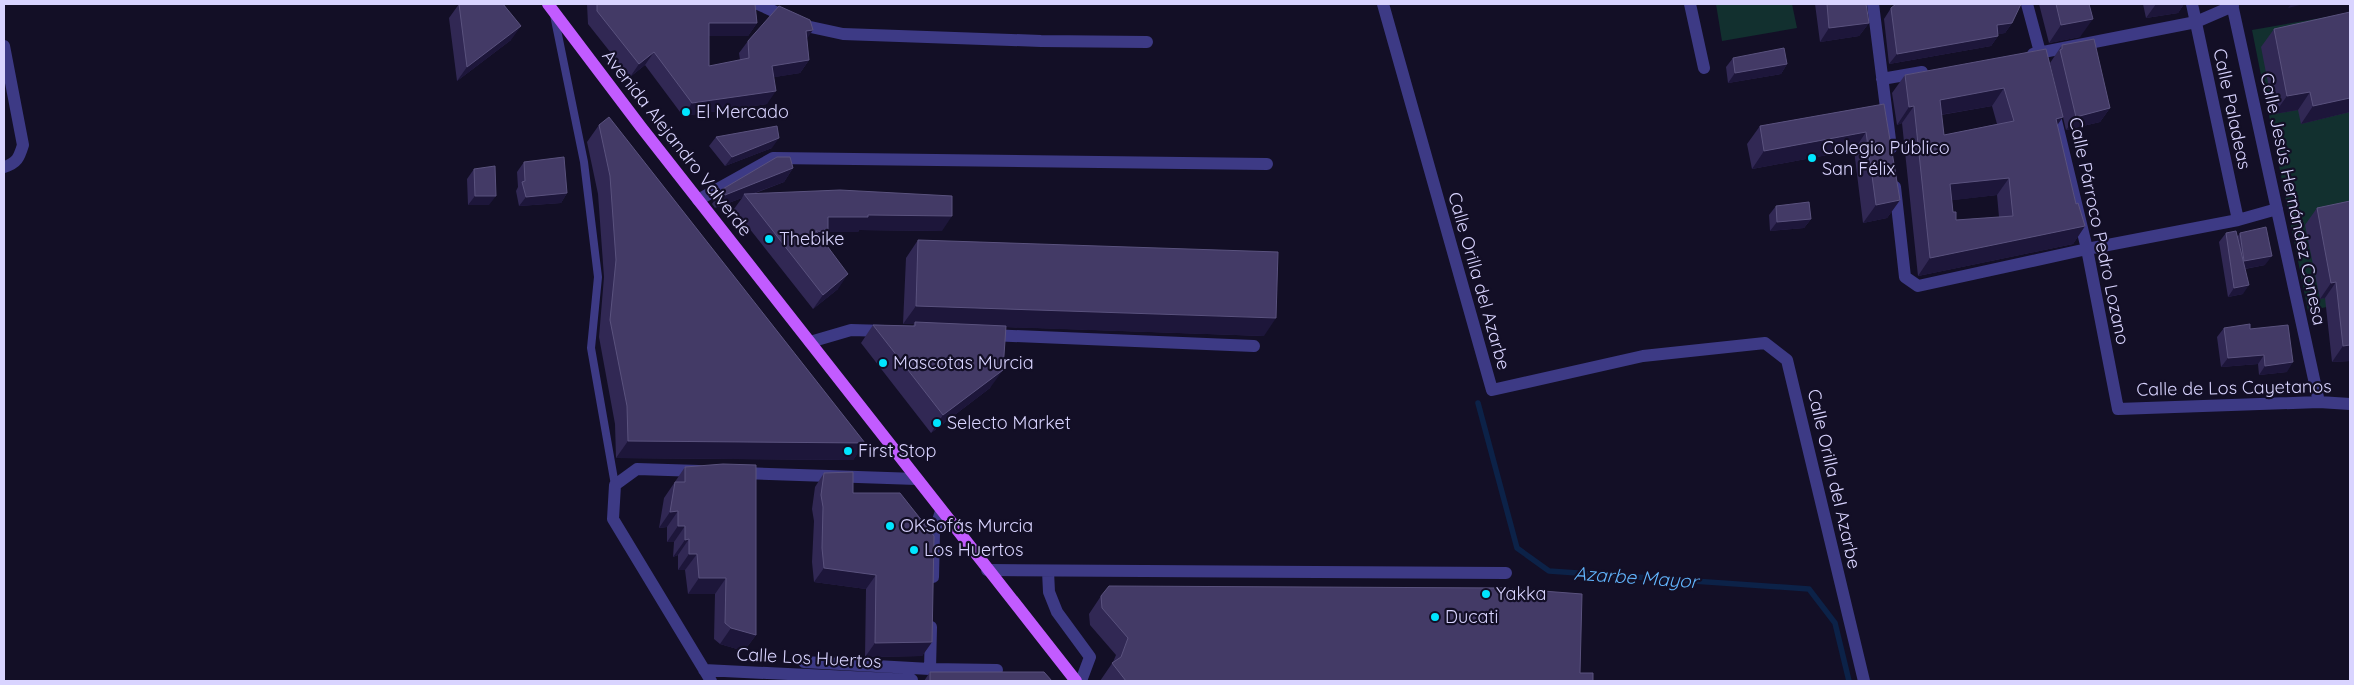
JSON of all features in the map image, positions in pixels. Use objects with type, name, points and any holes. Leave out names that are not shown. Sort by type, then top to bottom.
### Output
[{"type":"main road","name":"Avenida Alejandro Valverde","points":[[551,8],[698,200],[1076,681]]},
{"type":"street","points":[[758,4],[806,26],[843,34],[1041,41],[1147,42]]},
{"type":"street","name":"Calle Orilla del Azarbe","points":[[1383,4],[1492,390],[1643,356],[1765,343],[1787,360],[1864,681]]},
{"type":"street","points":[[1690,4],[1704,68]]},
{"type":"street","points":[[1873,4],[1892,157]]},
{"type":"street","points":[[2027,4],[2047,81]]},
{"type":"street","name":"Calle Paladeas","points":[[2192,4],[2238,220]]},
{"type":"street","points":[[2020,56],[2196,22],[2232,5]]},
{"type":"street","name":"Calle Jesús Hernández Conesa","points":[[2232,5],[2319,402]]},
{"type":"street","points":[[4,46],[23,145],[19,159],[12,165],[4,168]]},
{"type":"street","points":[[1882,79],[1932,71]]},
{"type":"street","name":"Calle Párroco Pedro Lozano","points":[[2052,100],[2087,248],[2118,409]]},
{"type":"street","points":[[698,200],[773,158],[1267,164]]},
{"type":"street","points":[[1894,176],[1905,277],[1918,286],[2087,248],[2238,220],[2277,209]]},
{"type":"street","points":[[810,342],[851,330],[900,332]]},
{"type":"street","points":[[979,335],[1254,346]]},
{"type":"street","name":"Calle de Los Cayetanos","points":[[2118,409],[2319,402],[2350,404]]},
{"type":"street","points":[[707,676],[613,519],[615,485],[637,469],[917,479]]},
{"type":"street","points":[[932,591],[934,533],[941,511]]},
{"type":"street","points":[[988,570],[1506,572]]},
{"type":"street","points":[[1048,571],[1049,592],[1057,612],[1090,657],[1081,681]]},
{"type":"street","points":[[930,669],[932,611]]},
{"type":"street","name":"Calle Los Huertos","points":[[804,662],[930,669],[997,670]]},
{"type":"street","name":"Calle Los Huertos","points":[[707,676],[912,680]]},
{"type":"lane","points":[[551,8],[584,162],[598,277],[590,348],[615,485]]},
{"type":"green space","points":[[1716,4],[1792,4],[1797,28],[1722,41]]},
{"type":"green space","points":[[2350,13],[2350,302],[2308,311],[2252,30]]},
{"type":"building","points":[[459,4],[503,4],[521,26],[467,67]]},
{"type":"building","points":[[597,4],[755,4],[757,23],[709,23],[709,66],[749,58],[748,41],[779,6],[810,20],[813,30],[806,31],[809,60],[772,66],[776,91],[692,103],[654,52],[639,64],[597,11]]},
{"type":"building","points":[[1827,4],[1866,4],[1869,23],[1829,28]]},
{"type":"building","points":[[1896,4],[2021,4],[2012,23],[1997,25],[1998,36],[1897,54],[1891,8]]},
{"type":"building","points":[[2056,4],[2089,4],[2093,19],[2061,25]]},
{"type":"building","points":[[2350,12],[2350,98],[2313,106],[2310,92],[2287,96],[2274,29]]},
{"type":"building","points":[[2094,39],[2110,108],[2076,117],[2060,50],[2062,45]]},
{"type":"building","points":[[1784,48],[1787,64],[1735,73],[1733,58]]},
{"type":"building","points":[[2046,49],[2063,117],[2056,119],[2076,204],[2078,203],[2085,226],[1930,258],[1914,106],[1909,107],[1905,75]],"holes":[[[2004,88],[2014,121],[1944,135],[1940,100]],[[2009,178],[2013,216],[1956,220],[1956,212],[1953,212],[1950,184]]]},
{"type":"building","points":[[1884,104],[1900,200],[1876,205],[1866,132],[1764,151],[1760,126]]},
{"type":"building","points":[[609,117],[865,443],[628,441],[627,406],[610,320],[616,260],[610,176],[599,125]]},
{"type":"building","points":[[777,126],[779,138],[732,157],[716,137]]},
{"type":"building","points":[[564,157],[567,193],[526,197],[522,182],[525,181],[524,162]]},
{"type":"building","points":[[777,157],[790,157],[793,168],[725,195],[721,190]]},
{"type":"building","points":[[495,166],[496,196],[475,196],[474,169]]},
{"type":"building","points":[[840,190],[952,196],[952,216],[868,215],[868,217],[828,217],[828,232],[816,231],[848,274],[823,295],[744,194]]},
{"type":"building","points":[[2350,201],[2350,345],[2343,346],[2336,282],[2331,283],[2317,208]]},
{"type":"building","points":[[1809,202],[1811,219],[1777,222],[1776,206]]},
{"type":"building","points":[[2266,227],[2272,256],[2244,261],[2240,233]]},
{"type":"building","points":[[2236,231],[2249,285],[2234,288],[2226,233]]},
{"type":"building","points":[[918,240],[1278,252],[1276,318],[916,306]]},
{"type":"building","points":[[915,322],[1006,326],[1003,370],[943,415],[873,325],[915,326]]},
{"type":"building","points":[[2250,324],[2250,329],[2288,325],[2293,362],[2265,366],[2264,355],[2228,358],[2224,328]]},
{"type":"building","points":[[723,464],[756,465],[756,635],[731,628],[725,623],[726,578],[699,578],[697,554],[689,554],[689,539],[685,540],[685,526],[678,526],[678,511],[670,512],[675,482],[685,482],[685,467]]},
{"type":"building","points":[[853,472],[853,493],[900,493],[934,536],[932,642],[875,643],[876,575],[824,568],[822,548],[823,507],[821,495],[824,473]]},
{"type":"building","points":[[1109,586],[1503,588],[1582,594],[1580,673],[1593,673],[1593,681],[1126,681],[1112,663],[1121,657],[1128,638],[1102,608],[1101,596]]},
{"type":"building","points":[[930,672],[1044,672],[1052,681],[930,681]]},
{"type":"waterway","name":"Azarbe Mayor","points":[[1478,403],[1517,548],[1549,571],[1809,589],[1835,623],[1849,681]]},
{"type":"place","name":"El Mercado","points":[[686,112]]},
{"type":"place","name":"Colegio Público San Félix","points":[[1812,158]]},
{"type":"place","name":"Thebike","points":[[769,239]]},
{"type":"place","name":"Mascotas Murcia","points":[[883,363]]},
{"type":"place","name":"Selecto Market","points":[[937,423]]},
{"type":"place","name":"First Stop","points":[[848,451]]},
{"type":"place","name":"OKSofás Murcia","points":[[890,526]]},
{"type":"place","name":"Los Huertos","points":[[914,550]]},
{"type":"place","name":"Yakka","points":[[1486,594]]},
{"type":"place","name":"Ducati","points":[[1435,617]]}]
